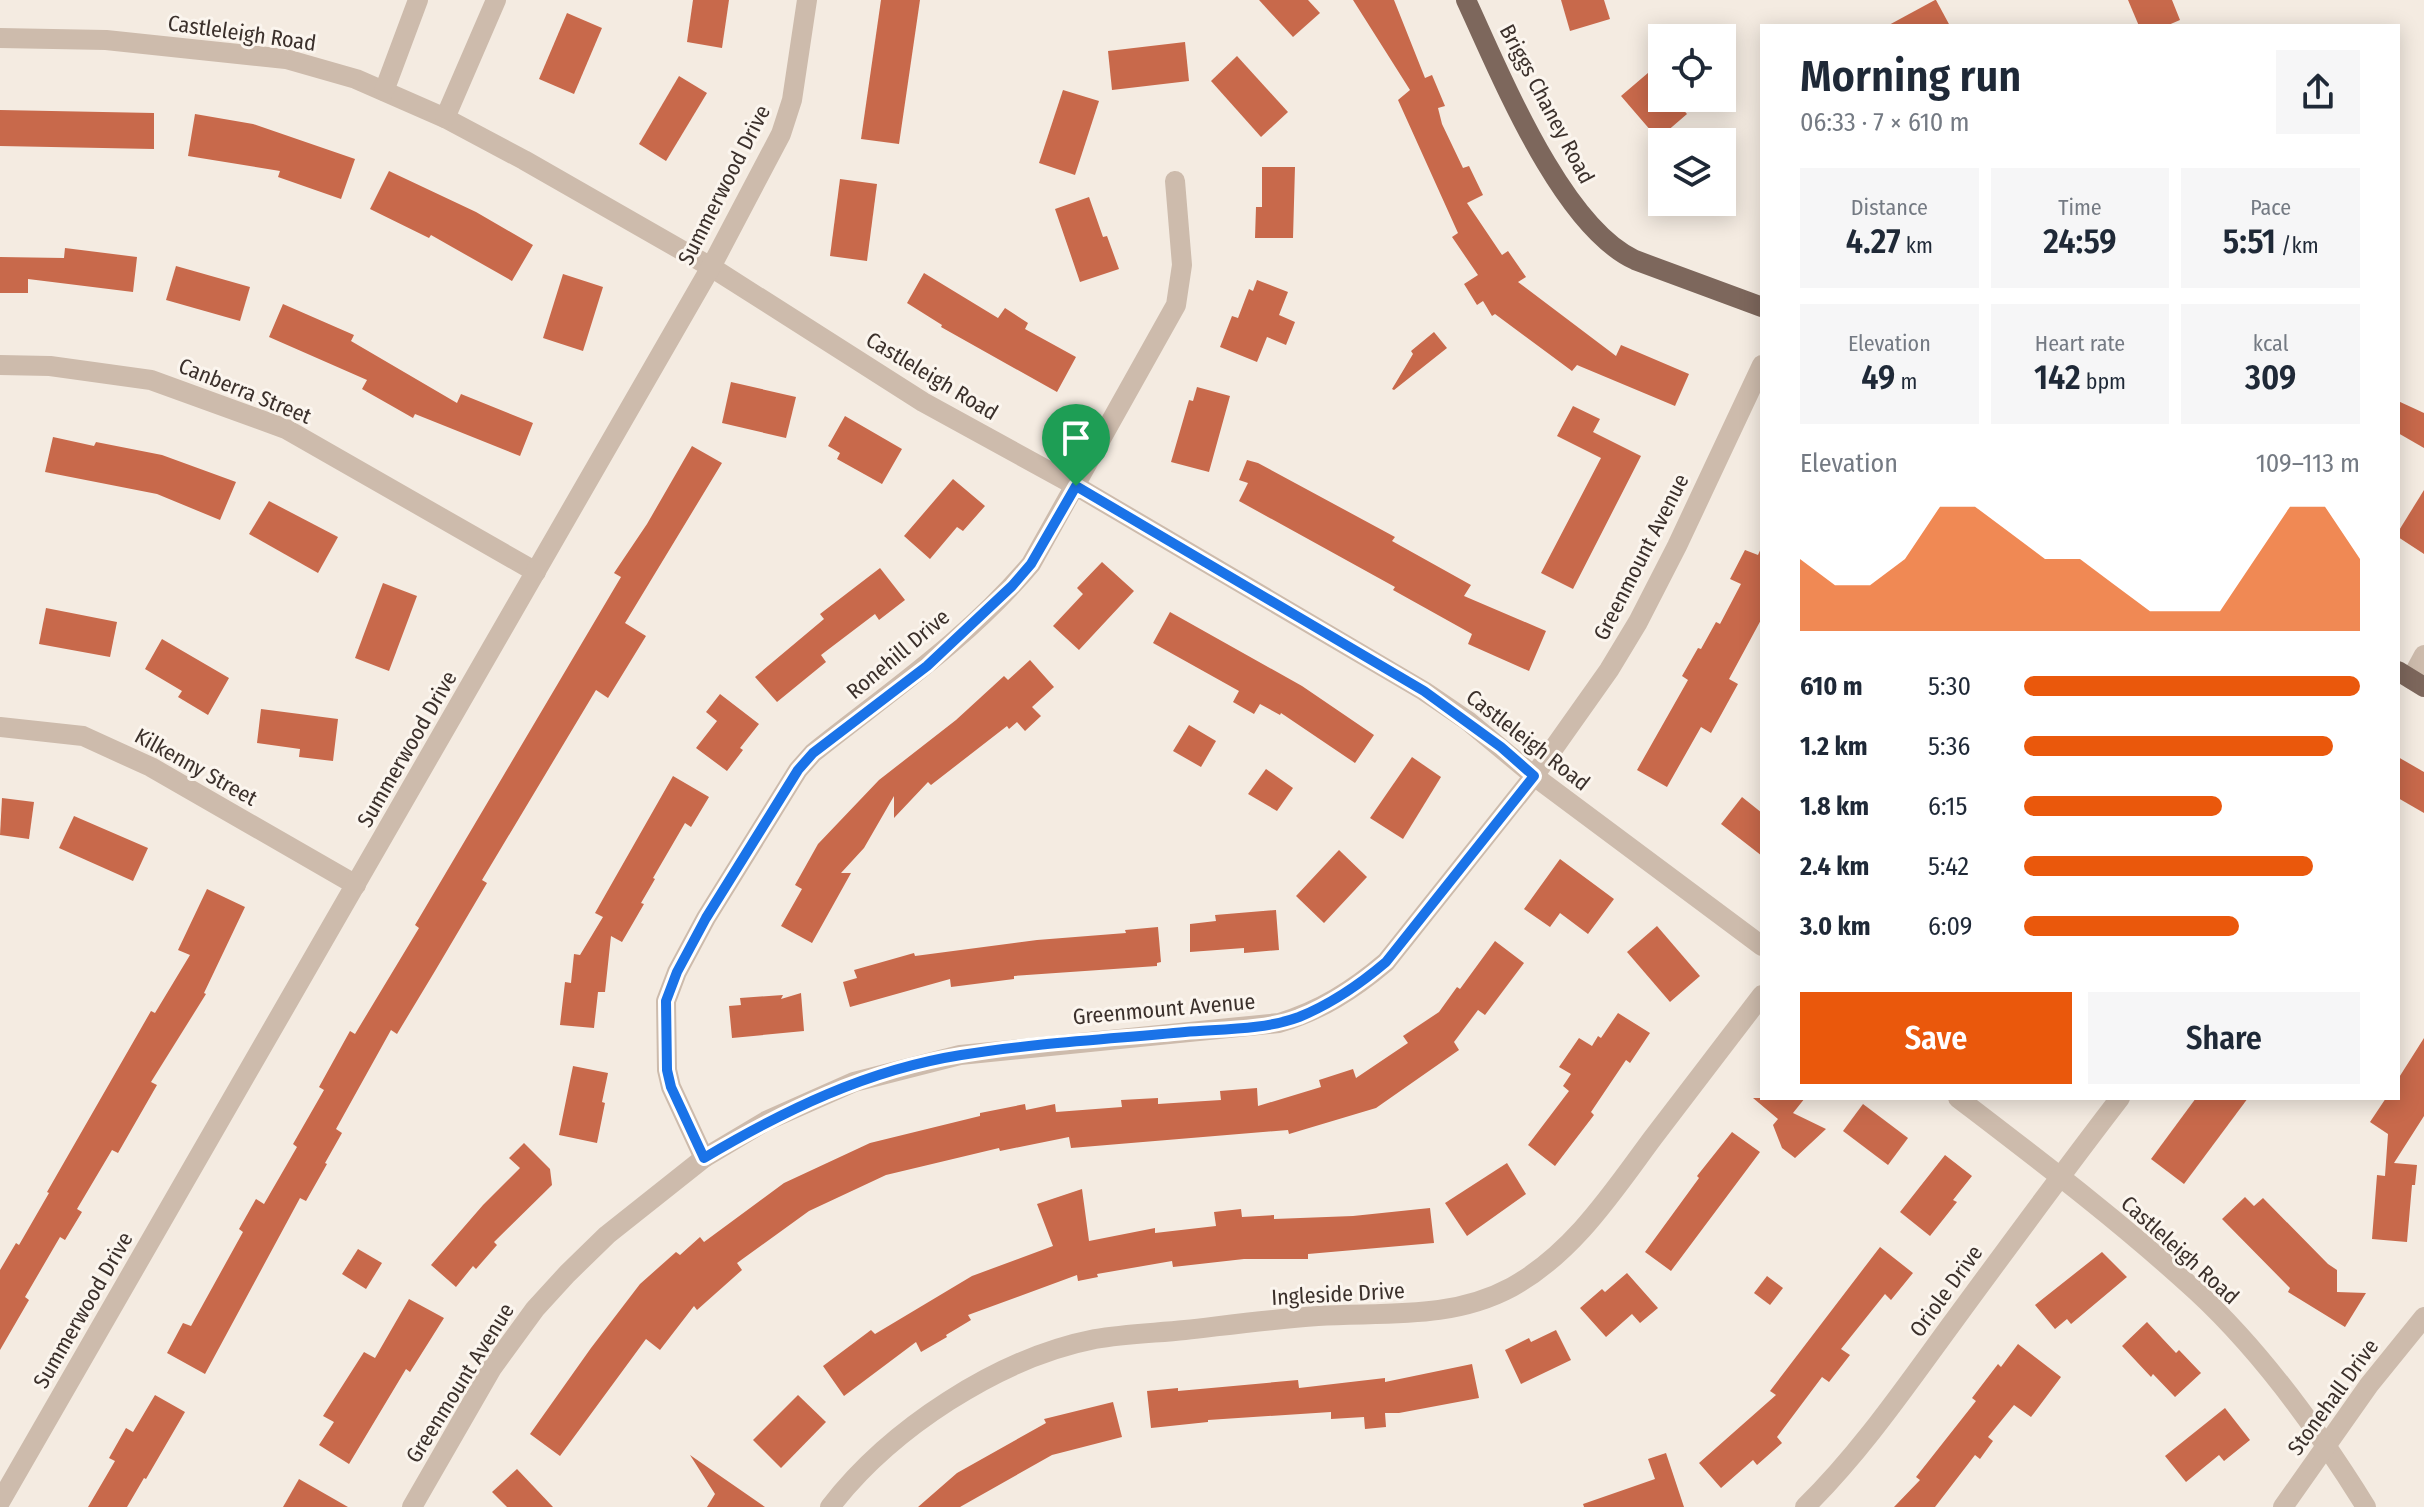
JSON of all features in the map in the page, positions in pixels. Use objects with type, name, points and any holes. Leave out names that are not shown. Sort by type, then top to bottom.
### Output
[{"type":"main road","name":"Briggs Chaney Road","points":[[1466,0],[1537,146],[1573,204],[1599,237],[1618,252],[1647,265],[1760,306]]},
{"type":"street","points":[[384,91],[418,0]]},
{"type":"street","points":[[445,118],[496,0]]},
{"type":"street","name":"Summerwood Drive","points":[[0,1502],[711,267],[781,134],[792,100],[807,0]]},
{"type":"street","name":"Castleleigh Road","points":[[0,38],[106,40],[286,59],[356,79],[445,118],[711,267],[923,402],[1076,486],[1424,691],[1760,945]]},
{"type":"street","name":"Ronehill Drive","points":[[704,1158],[671,1087],[665,1044],[666,1001],[677,972],[706,918],[798,770],[813,753],[927,666],[1012,586],[1031,564],[1176,305],[1182,265],[1175,181]]},
{"type":"street","name":"Canberra Street","points":[[0,365],[50,366],[151,380],[286,429],[536,572]]},
{"type":"street","name":"Greenmount Avenue","points":[[412,1507],[492,1368],[535,1309],[607,1235],[704,1158],[766,1121],[854,1082],[960,1055],[1279,1023],[1325,1005],[1356,987],[1386,962],[1534,776],[1609,670],[1677,546],[1760,369]]},
{"type":"street","points":[[2411,679],[2424,655]]},
{"type":"street","name":"Kilkenny Street","points":[[0,727],[83,736],[151,767],[356,885]]},
{"type":"street","name":"Ingleside Drive","points":[[830,1507],[849,1482],[915,1425],[992,1377],[1046,1353],[1095,1339],[1167,1331],[1317,1316],[1436,1312],[1483,1301],[1515,1285],[1583,1231],[1760,998]]},
{"type":"street","name":"Castleleigh Road","points":[[1961,1100],[2059,1176],[2197,1292],[2276,1380],[2327,1445],[2366,1507]]},
{"type":"street","name":"Oriole Drive","points":[[1805,1507],[1841,1472],[2118,1100]]},
{"type":"street","name":"Stonehall Drive","points":[[2283,1507],[2369,1385],[2424,1317]]},
{"type":"building","points":[[693,0],[729,0],[722,48],[687,42]]},
{"type":"building","points":[[881,0],[920,0],[899,144],[861,139]]},
{"type":"building","points":[[1259,0],[1308,0],[1320,13],[1293,37]]},
{"type":"building","points":[[1353,0],[1394,0],[1425,78],[1432,75],[1445,106],[1438,108],[1442,124],[1463,168],[1469,166],[1483,195],[1467,203],[1502,255],[1508,251],[1526,277],[1518,282],[1616,356],[1621,345],[1689,374],[1675,406],[1577,365],[1572,371],[1495,314],[1492,316],[1483,301],[1477,305],[1464,284],[1478,275],[1452,237],[1458,233],[1398,100],[1410,90]]},
{"type":"building","points":[[1561,0],[1604,0],[1610,19],[1570,31]]},
{"type":"building","points":[[1935,0],[1949,24],[1891,24]]},
{"type":"building","points":[[2128,0],[2172,0],[2180,20],[2171,24],[2138,24]]},
{"type":"building","points":[[567,13],[602,28],[574,94],[539,79]]},
{"type":"building","points":[[1185,42],[1189,81],[1112,90],[1108,51]]},
{"type":"building","points":[[1237,56],[1288,112],[1261,137],[1211,81]]},
{"type":"building","points":[[1648,73],[1648,112],[1687,114],[1671,128],[1649,128],[1621,96]]},
{"type":"building","points":[[679,76],[707,93],[666,161],[639,144]]},
{"type":"building","points":[[1063,90],[1099,101],[1075,175],[1039,163]]},
{"type":"building","points":[[0,110],[154,113],[154,149],[0,146]]},
{"type":"building","points":[[195,114],[253,124],[355,159],[341,199],[278,177],[280,171],[188,156]]},
{"type":"building","points":[[1262,167],[1295,167],[1293,238],[1255,238],[1256,207],[1262,207]]},
{"type":"building","points":[[389,171],[476,212],[533,245],[512,281],[431,235],[429,238],[370,209]]},
{"type":"building","points":[[840,179],[877,184],[867,261],[830,256]]},
{"type":"building","points":[[1089,197],[1103,237],[1107,236],[1119,269],[1080,282],[1055,209]]},
{"type":"building","points":[[65,248],[137,257],[133,292],[28,279],[28,293],[0,293],[0,257],[64,258]]},
{"type":"building","points":[[176,266],[250,287],[240,321],[166,300]]},
{"type":"building","points":[[924,273],[998,318],[1005,308],[1028,323],[1025,329],[1076,357],[1057,392],[941,327],[907,303]]},
{"type":"building","points":[[563,274],[603,287],[583,351],[543,338]]},
{"type":"building","points":[[1257,280],[1288,292],[1279,315],[1295,322],[1286,345],[1267,337],[1257,362],[1220,347],[1232,316],[1238,318],[1249,289],[1253,291]]},
{"type":"building","points":[[283,304],[354,335],[351,341],[457,403],[461,394],[533,423],[520,456],[415,414],[413,418],[362,389],[367,380],[269,337]]},
{"type":"building","points":[[1434,332],[1447,348],[1392,389],[1413,354],[1411,351]]},
{"type":"building","points":[[731,382],[796,397],[786,438],[722,423]]},
{"type":"building","points":[[1197,387],[1230,396],[1209,472],[1171,462],[1189,400],[1193,401]]},
{"type":"building","points":[[2400,402],[2424,413],[2424,448],[2400,434]]},
{"type":"building","points":[[1573,406],[1600,419],[1593,432],[1641,456],[1573,589],[1541,573],[1601,458],[1557,436]]},
{"type":"building","points":[[845,416],[902,449],[882,484],[837,459],[840,453],[828,446]]},
{"type":"building","points":[[53,437],[162,455],[236,482],[220,520],[157,494],[45,472]]},
{"type":"building","points":[[692,446],[722,463],[625,623],[646,636],[608,698],[596,690],[482,880],[487,883],[435,971],[397,1034],[391,1030],[336,1129],[342,1133],[327,1164],[306,1201],[300,1198],[205,1374],[167,1353],[183,1323],[191,1326],[243,1232],[239,1229],[256,1199],[264,1204],[297,1147],[293,1144],[324,1090],[319,1087],[350,1031],[355,1034],[419,928],[415,925],[621,577],[614,573],[647,524]]},
{"type":"building","points":[[1247,460],[1258,463],[1395,537],[1392,541],[1471,585],[1464,596],[1546,631],[1529,671],[1468,644],[1472,634],[1393,590],[1395,587],[1239,501],[1248,483],[1239,480]]},
{"type":"building","points":[[953,479],[985,506],[963,531],[957,527],[930,559],[904,536]]},
{"type":"building","points":[[2424,490],[2424,554],[2400,538],[2400,529]]},
{"type":"building","points":[[269,501],[338,537],[318,573],[249,534]]},
{"type":"building","points":[[1745,550],[1758,555],[1760,550],[1760,622],[1729,679],[1738,684],[1711,733],[1701,727],[1667,787],[1637,770],[1688,680],[1682,676],[1716,622],[1720,624],[1741,584],[1730,579]]},
{"type":"building","points":[[1102,562],[1134,591],[1079,650],[1053,626],[1083,594],[1077,588]]},
{"type":"building","points":[[880,568],[905,600],[879,620],[875,614],[821,655],[826,662],[777,702],[755,677],[824,619],[820,614]]},
{"type":"building","points":[[383,583],[417,596],[389,671],[355,658]]},
{"type":"building","points":[[46,608],[117,622],[110,657],[39,644]]},
{"type":"building","points":[[1170,612],[1302,686],[1374,735],[1355,763],[1281,713],[1260,704],[1254,714],[1233,702],[1239,691],[1153,643]]},
{"type":"building","points":[[162,639],[229,678],[208,715],[178,697],[182,691],[145,669]]},
{"type":"building","points":[[1030,660],[1054,687],[1032,707],[1041,716],[1025,731],[1017,722],[1009,729],[1007,726],[931,785],[928,782],[894,818],[894,796],[864,848],[841,873],[851,873],[812,943],[781,926],[802,889],[795,885],[818,844],[879,780],[956,720],[1004,676],[1008,680]]},
{"type":"building","points":[[720,694],[759,724],[727,771],[696,748],[717,721],[706,712]]},
{"type":"building","points":[[261,709],[338,719],[333,761],[299,757],[300,749],[257,743]]},
{"type":"building","points":[[1189,725],[1216,741],[1201,767],[1173,751]]},
{"type":"building","points":[[1412,757],[1441,777],[1403,839],[1370,818]]},
{"type":"building","points":[[2400,758],[2424,772],[2424,813],[2400,799]]},
{"type":"building","points":[[1266,769],[1293,788],[1277,811],[1248,794]]},
{"type":"building","points":[[673,776],[709,797],[691,827],[685,823],[653,878],[641,903],[644,904],[622,942],[611,936],[605,992],[598,992],[594,1028],[560,1025],[565,982],[571,983],[574,954],[580,955],[603,917],[595,913]]},
{"type":"building","points":[[1742,797],[1760,811],[1760,854],[1721,824]]},
{"type":"building","points":[[2,798],[34,802],[29,839],[0,835]]},
{"type":"building","points":[[74,816],[148,848],[133,881],[59,848]]},
{"type":"building","points":[[1339,850],[1367,877],[1324,923],[1296,896]]},
{"type":"building","points":[[1560,859],[1614,899],[1588,934],[1560,913],[1550,927],[1524,909]]},
{"type":"building","points":[[207,889],[245,907],[206,994],[151,1082],[157,1085],[118,1153],[112,1150],[77,1209],[82,1212],[65,1240],[60,1237],[25,1297],[29,1300],[0,1350],[0,1270],[16,1243],[19,1245],[151,1011],[155,1013],[190,955],[178,950]]},
{"type":"building","points":[[1276,910],[1279,950],[1244,953],[1244,948],[1190,952],[1190,924],[1216,921],[1215,915]]},
{"type":"building","points":[[1657,926],[1700,976],[1670,1002],[1627,952]]},
{"type":"building","points":[[1158,927],[1161,962],[1157,966],[1014,976],[1014,979],[951,987],[950,979],[850,1007],[843,982],[857,978],[854,970],[914,953],[915,956]]},
{"type":"building","points":[[1495,941],[1524,963],[1485,1015],[1478,1010],[1454,1042],[1459,1050],[1376,1108],[1289,1134],[1288,1130],[1071,1148],[1069,1137],[1000,1151],[999,1148],[886,1175],[809,1211],[737,1263],[742,1270],[697,1310],[694,1306],[660,1350],[646,1339],[560,1456],[530,1434],[640,1284],[676,1252],[680,1255],[700,1237],[704,1242],[784,1183],[870,1143],[1025,1104],[1026,1110],[1055,1104],[1056,1112],[1122,1107],[1121,1100],[1158,1098],[1158,1104],[1221,1100],[1220,1091],[1257,1088],[1258,1106],[1321,1087],[1319,1080],[1353,1069],[1356,1078],[1408,1043],[1403,1036],[1439,1012]]},
{"type":"building","points":[[801,993],[804,1031],[732,1038],[729,1006],[741,1005],[740,998],[783,995],[781,999]]},
{"type":"building","points":[[1618,1013],[1650,1033],[1630,1063],[1626,1060],[1591,1112],[1594,1115],[1555,1166],[1528,1145],[1569,1091],[1563,1086],[1571,1074],[1559,1067],[1579,1038],[1592,1046]]},
{"type":"building","points":[[2424,1038],[2424,1116],[2394,1163],[2417,1165],[2407,1242],[2372,1239],[2377,1175],[2385,1176],[2388,1134],[2370,1122],[2385,1100],[2400,1100],[2400,1076]]},
{"type":"building","points":[[573,1066],[608,1073],[597,1143],[559,1135]]},
{"type":"building","points":[[1753,1098],[1803,1100],[1793,1113],[1826,1129],[1795,1158],[1782,1148],[1773,1125],[1778,1119]]},
{"type":"building","points":[[2195,1100],[2247,1100],[2184,1184],[2151,1159]]},
{"type":"building","points":[[1863,1104],[1908,1138],[1888,1165],[1843,1131]]},
{"type":"building","points":[[1732,1132],[1760,1152],[1671,1271],[1645,1252],[1699,1178],[1697,1176]]},
{"type":"building","points":[[524,1143],[550,1169],[552,1185],[494,1242],[497,1245],[476,1269],[473,1266],[456,1287],[431,1265],[520,1168],[509,1158]]},
{"type":"building","points":[[1945,1155],[1972,1176],[1953,1200],[1957,1202],[1930,1236],[1900,1212]]},
{"type":"building","points":[[1507,1163],[1526,1194],[1467,1236],[1445,1203]]},
{"type":"building","points":[[1082,1189],[1089,1241],[1155,1228],[1155,1233],[1216,1226],[1214,1212],[1241,1209],[1242,1217],[1274,1215],[1274,1219],[1353,1216],[1430,1208],[1434,1243],[1308,1254],[1308,1259],[1244,1259],[1173,1267],[1172,1261],[1097,1274],[1098,1277],[1078,1281],[1077,1275],[968,1315],[971,1320],[921,1352],[916,1342],[844,1396],[823,1366],[871,1330],[875,1334],[972,1276],[1053,1246],[1037,1204]]},
{"type":"building","points":[[2245,1197],[2254,1206],[2263,1198],[2337,1270],[2337,1292],[2366,1293],[2345,1327],[2288,1292],[2290,1288],[2222,1219]]},
{"type":"building","points":[[1880,1247],[1913,1273],[1891,1300],[1885,1294],[1841,1349],[1850,1355],[1829,1382],[1822,1377],[1777,1437],[1782,1443],[1757,1465],[1753,1460],[1721,1488],[1699,1463],[1776,1395],[1770,1391]]},
{"type":"building","points":[[358,1249],[382,1263],[366,1289],[342,1274]]},
{"type":"building","points":[[2102,1252],[2127,1277],[2071,1324],[2067,1319],[2055,1329],[2035,1305]]},
{"type":"building","points":[[1627,1273],[1658,1308],[1640,1323],[1632,1314],[1606,1337],[1580,1308]]},
{"type":"building","points":[[1767,1276],[1783,1288],[1770,1305],[1754,1293]]},
{"type":"building","points":[[409,1299],[444,1318],[410,1372],[406,1369],[349,1464],[319,1445],[334,1422],[323,1416],[364,1352],[375,1358]]},
{"type":"building","points":[[2147,1322],[2176,1353],[2179,1350],[2201,1373],[2175,1397],[2122,1346]]},
{"type":"building","points":[[1556,1330],[1571,1360],[1521,1384],[1505,1350],[1529,1338],[1531,1342]]},
{"type":"building","points":[[2018,1344],[2061,1377],[2031,1417],[2014,1405],[1988,1437],[1993,1441],[1980,1459],[1975,1455],[1935,1507],[1894,1507],[1920,1480],[1916,1477],[1976,1401],[1972,1398]]},
{"type":"building","points":[[1472,1364],[1479,1398],[1385,1413],[1386,1427],[1365,1429],[1364,1417],[1331,1419],[1331,1412],[1208,1420],[1151,1428],[1147,1391],[1298,1380],[1299,1388],[1385,1378],[1385,1382]]},
{"type":"building","points":[[155,1395],[185,1412],[146,1479],[127,1507],[88,1507],[115,1461],[109,1458],[126,1428],[133,1432]]},
{"type":"building","points":[[798,1395],[826,1422],[781,1468],[753,1440]]},
{"type":"building","points":[[1113,1402],[1122,1437],[1052,1455],[960,1507],[918,1507],[957,1473],[1046,1423],[1044,1419]]},
{"type":"building","points":[[2225,1408],[2250,1440],[2224,1461],[2219,1455],[2186,1482],[2165,1456]]},
{"type":"building","points":[[1666,1453],[1684,1507],[1584,1507],[1583,1504],[1655,1479],[1648,1459]]},
{"type":"building","points":[[690,1455],[765,1507],[707,1507],[715,1494]]},
{"type":"building","points":[[517,1469],[553,1507],[507,1507],[492,1492]]},
{"type":"building","points":[[299,1479],[348,1507],[283,1507]]},
{"type":"route","points":[[1076,486],[1424,691],[1468,721],[1534,776],[1386,962],[1356,987],[1325,1005],[1279,1023],[960,1055],[904,1068],[854,1082],[823,1095],[766,1121],[704,1158],[671,1087],[665,1044],[666,1001],[677,972],[706,918],[798,770],[813,753],[927,666],[1012,586],[1031,564],[1076,486]]}]
